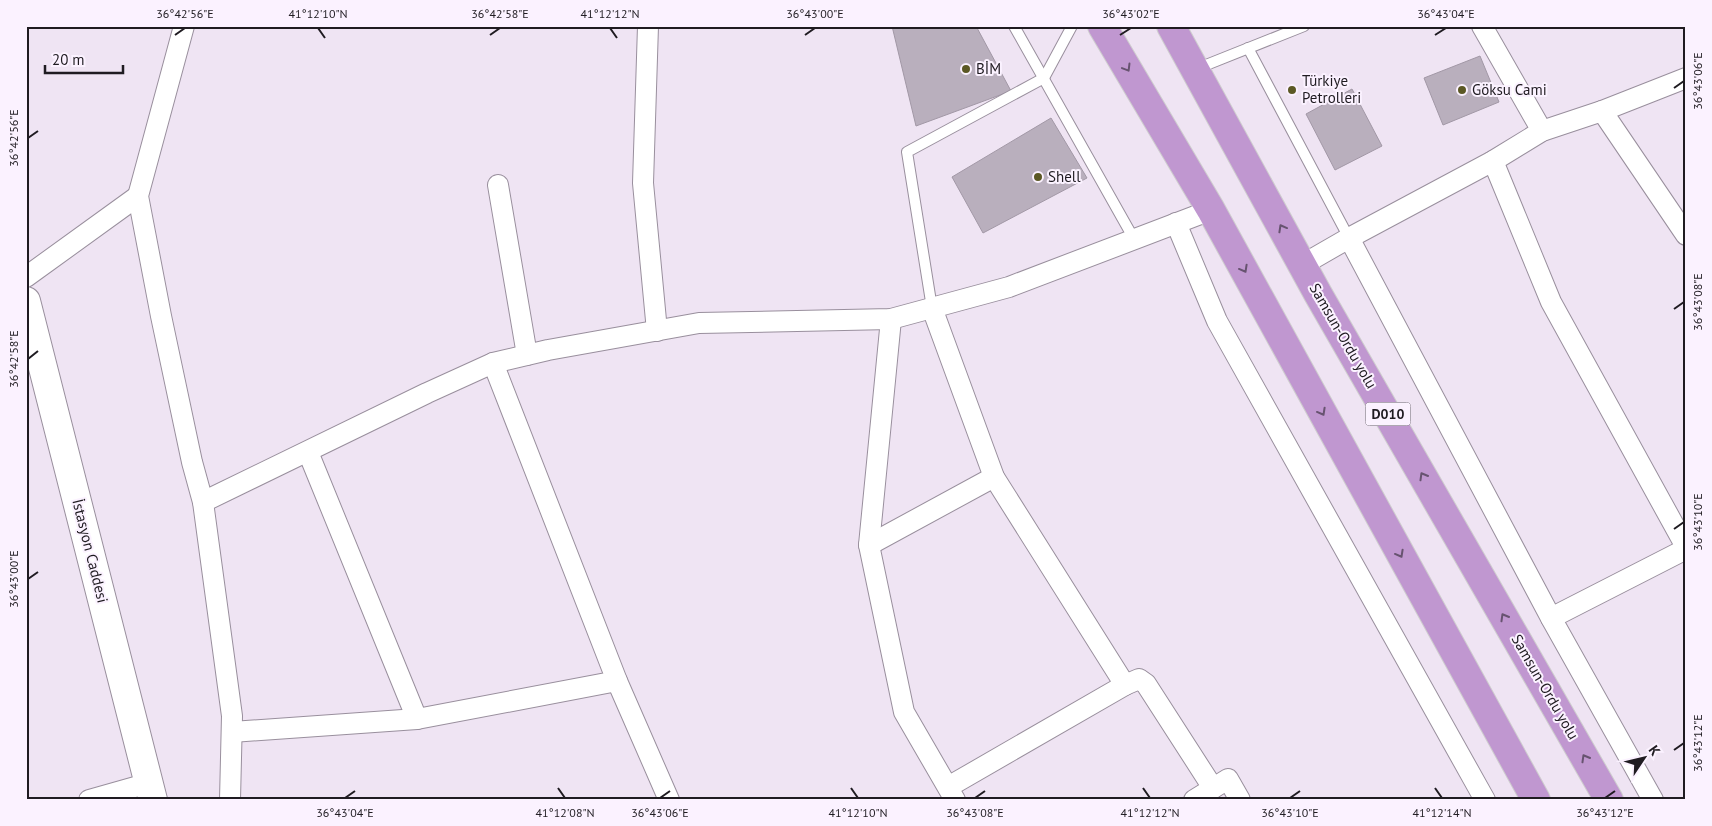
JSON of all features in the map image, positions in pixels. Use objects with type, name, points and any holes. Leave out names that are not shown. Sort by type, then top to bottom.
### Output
[{"type":"highway","points":[[1102,26],[1211,210],[1536,800]]},
{"type":"highway","name":"Samsun-Ordu yolu","points":[[1171,26],[1302,265],[1609,800]]},
{"type":"main road","name":"İstasyon Caddesi","points":[[26,301],[151,792]]},
{"type":"street","points":[[184,26],[138,196],[190,453],[204,502],[232,716],[230,800]]},
{"type":"street","points":[[648,26],[643,183],[657,330]]},
{"type":"street","points":[[1482,26],[1542,131]]},
{"type":"street","points":[[1302,265],[1493,161],[1542,131],[1602,111],[1686,78]]},
{"type":"street","points":[[1602,111],[1686,235]]},
{"type":"street","points":[[1493,161],[1551,302],[1686,548],[1551,618]]},
{"type":"street","points":[[498,185],[527,355]]},
{"type":"street","points":[[26,277],[138,196]]},
{"type":"street","points":[[204,502],[427,393],[494,363],[527,355],[699,323],[891,319],[1009,287],[1211,210]]},
{"type":"street","points":[[1176,223],[1217,321],[1485,800]]},
{"type":"street","points":[[1349,238],[1551,618],[1653,800]]},
{"type":"street","points":[[932,308],[994,477],[1125,685]]},
{"type":"street","points":[[891,319],[869,545],[904,712],[951,793],[1125,685],[1139,679],[1146,684],[1213,788]]},
{"type":"street","points":[[494,363],[617,681],[669,800]]},
{"type":"street","points":[[308,452],[417,719]]},
{"type":"street","points":[[869,545],[994,477]]},
{"type":"street","points":[[232,732],[417,719],[617,681]]},
{"type":"street","points":[[1194,800],[1228,779],[1240,800]]},
{"type":"street","points":[[89,800],[151,792]]},
{"type":"lane","points":[[1014,26],[1134,239]]},
{"type":"lane","points":[[932,308],[907,152],[1044,78],[1072,26]]},
{"type":"lane","points":[[1195,70],[1304,26]]},
{"type":"lane","points":[[1248,48],[1349,238]]},
{"type":"building","points":[[892,26],[976,26],[1011,91],[916,126]]},
{"type":"building","name":"Göksu Cami","points":[[1480,56],[1499,102],[1443,125],[1424,78]]},
{"type":"building","points":[[1352,89],[1382,146],[1335,170],[1306,114]]},
{"type":"building","points":[[1051,118],[1087,178],[983,233],[952,177]]},
{"type":"place","name":"BİM","points":[[966,69]]},
{"type":"place","name":"Türkiye Petrolleri","points":[[1292,90]]},
{"type":"place","name":"Göksu Cami","points":[[1462,90]]},
{"type":"place","name":"Shell","points":[[1038,177]]}]
